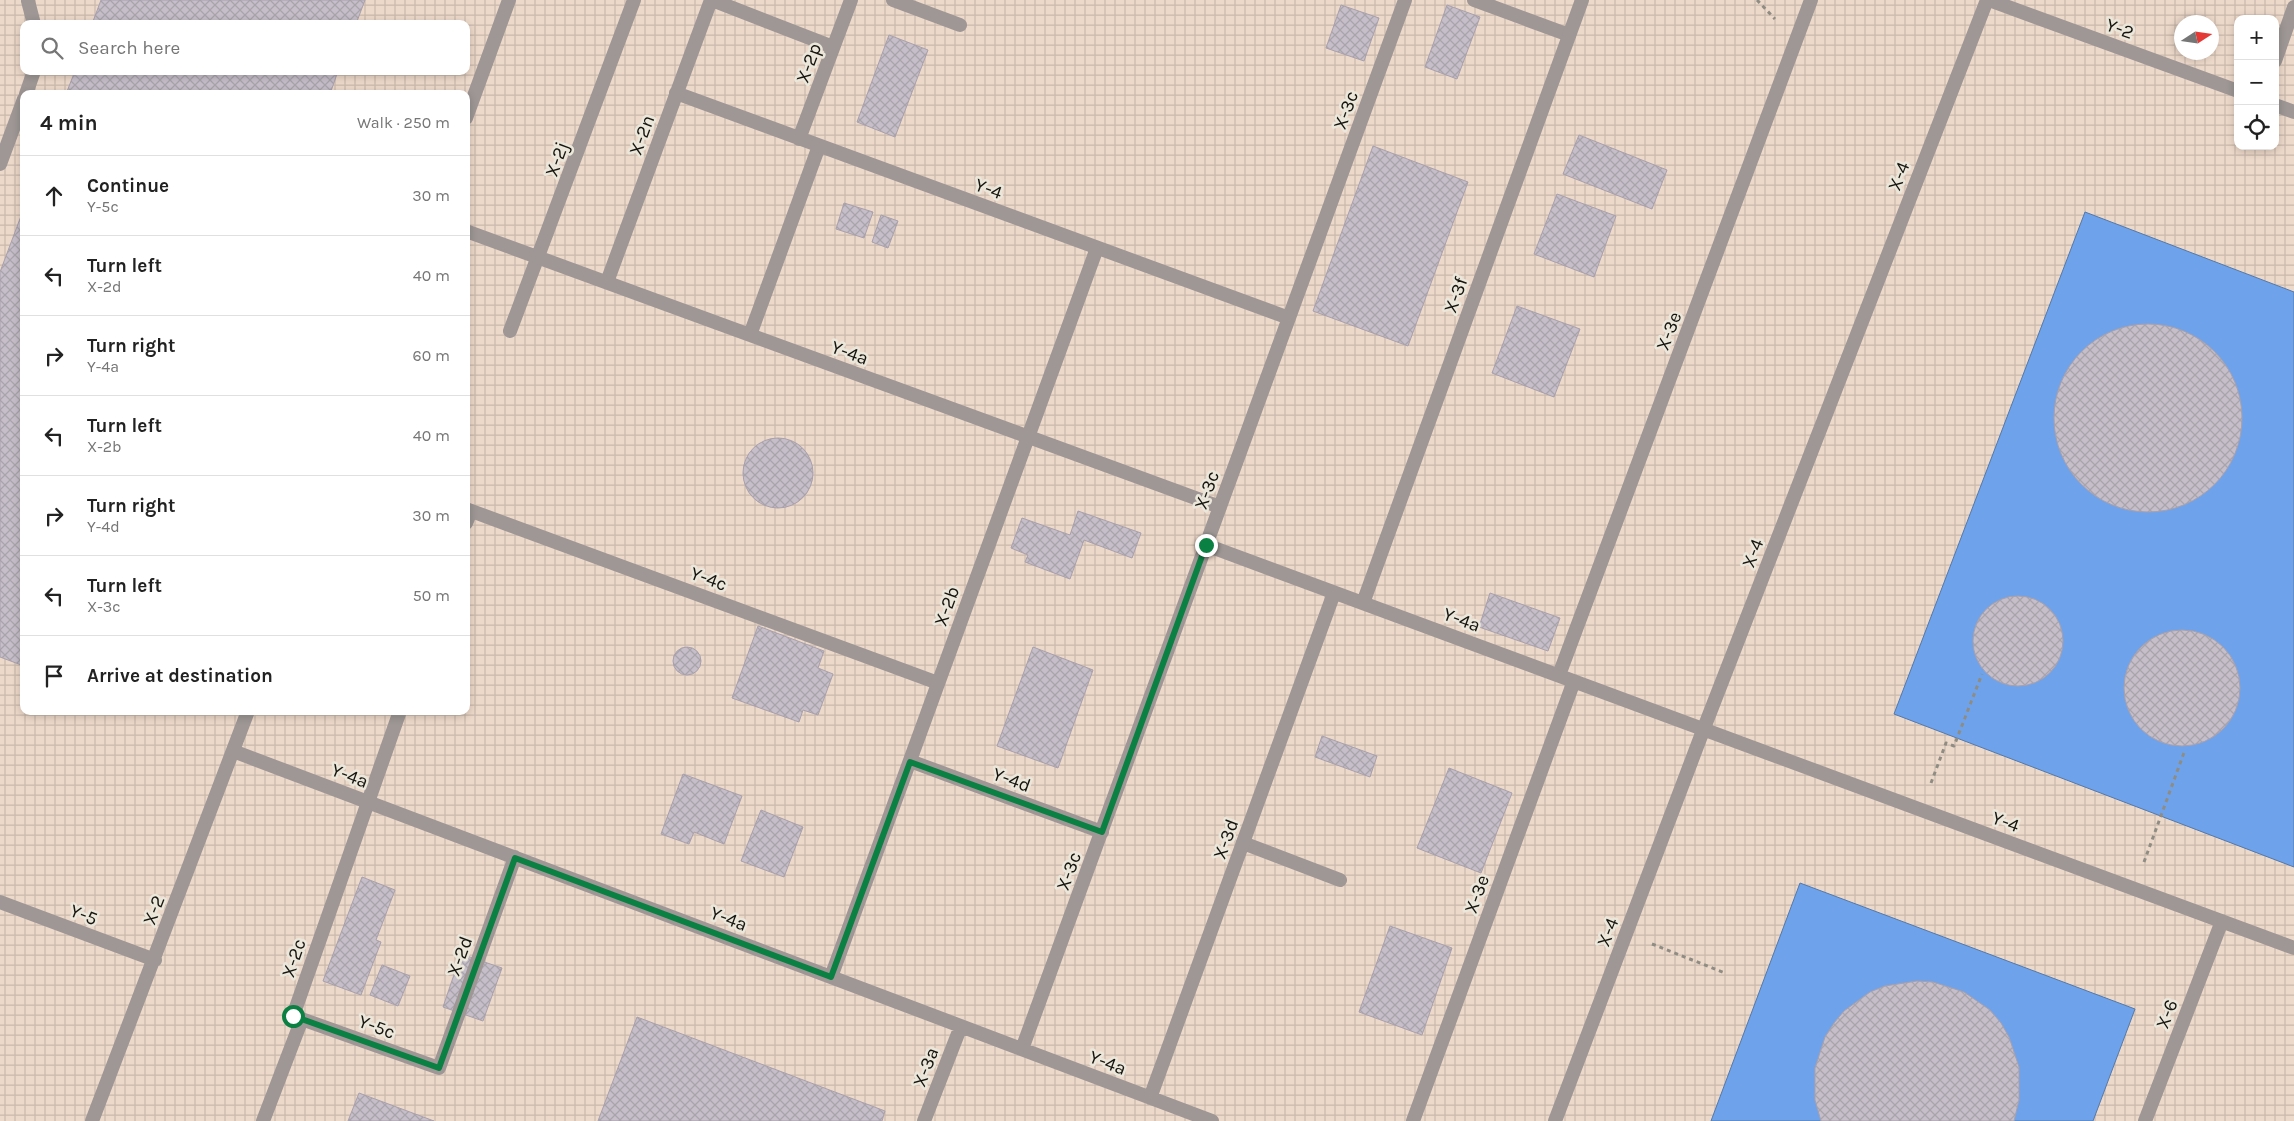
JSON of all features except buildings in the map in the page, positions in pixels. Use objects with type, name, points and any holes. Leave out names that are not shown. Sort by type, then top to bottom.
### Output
[{"type":"street","points":[[470,107],[510,0]]},
{"type":"street","name":"X-2j","points":[[510,331],[634,0]]},
{"type":"street","points":[[711,0],[833,48]]},
{"type":"street","name":"X-2n","points":[[607,282],[711,0]]},
{"type":"street","name":"X-2p","points":[[800,139],[851,0]]},
{"type":"street","points":[[893,0],[960,25]]},
{"type":"street","name":"X-3c","points":[[1022,1050],[1405,0]]},
{"type":"street","points":[[1474,0],[1569,35]]},
{"type":"street","name":"X-3f","points":[[1362,603],[1582,0]]},
{"type":"street","name":"X-3e","points":[[1559,675],[1811,0]]},
{"type":"street","name":"Y-2","points":[[1988,0],[2234,91]]},
{"type":"street","name":"X-4","points":[[1555,1121],[1704,728],[1988,0]]},
{"type":"street","points":[[28,1],[33,20]]},
{"type":"street","points":[[2275,60],[2294,7]]},
{"type":"street","points":[[27,90],[33,75]]},
{"type":"street","name":"Y-4","points":[[676,93],[1289,318]]},
{"type":"street","points":[[2279,106],[2294,112]]},
{"type":"street","points":[[0,164],[3,147],[20,108]]},
{"type":"street","points":[[750,335],[820,146]]},
{"type":"street","name":"Y-4a","points":[[470,232],[1220,508]]},
{"type":"street","name":"X-2b","points":[[831,977],[1097,248]]},
{"type":"street","name":"Y-4c","points":[[470,515],[938,683]]},
{"type":"street","name":"Y-4a","points":[[1206,545],[1704,728]]},
{"type":"street","name":"X-3d","points":[[1150,1098],[1334,593]]},
{"type":"street","name":"X-3e","points":[[1413,1121],[1574,680]]},
{"type":"street","name":"X-2","points":[[92,1121],[155,960],[246,715]]},
{"type":"street","points":[[368,802],[399,715]]},
{"type":"street","name":"Y-4","points":[[1704,728],[2294,948]]},
{"type":"street","name":"Y-4a","points":[[233,751],[1212,1121]]},
{"type":"street","name":"Y-4d","points":[[910,762],[1102,832]]},
{"type":"street","name":"X-2c","points":[[302,1019],[293,1016],[368,802]]},
{"type":"street","points":[[1244,843],[1340,880]]},
{"type":"street","name":"X-2d","points":[[439,1068],[515,858]]},
{"type":"street","name":"Y-5","points":[[0,902],[155,960]]},
{"type":"street","name":"X-6","points":[[2145,1121],[2222,921]]},
{"type":"street","points":[[264,1121],[302,1019]]},
{"type":"street","name":"Y-5c","points":[[302,1019],[439,1068]]},
{"type":"street","name":"X-3a","points":[[924,1121],[961,1026]]},
{"type":"path","points":[[1921,809],[1946,743],[1954,746],[1982,674]]},
{"type":"path","points":[[2135,888],[2185,750]]},
{"type":"path","points":[[1626,934],[1725,973]]},
{"type":"shaded area","points":[[0,0],[2294,0],[2294,1121],[0,1121]]},
{"type":"water","points":[[2085,212],[2294,292],[2294,867],[1894,714]]},
{"type":"water","points":[[1800,883],[2135,1009],[2093,1121],[1711,1121]]},
{"type":"route","points":[[293,1016],[439,1068],[515,858],[831,977],[910,762],[1102,832],[1206,545]]}]
